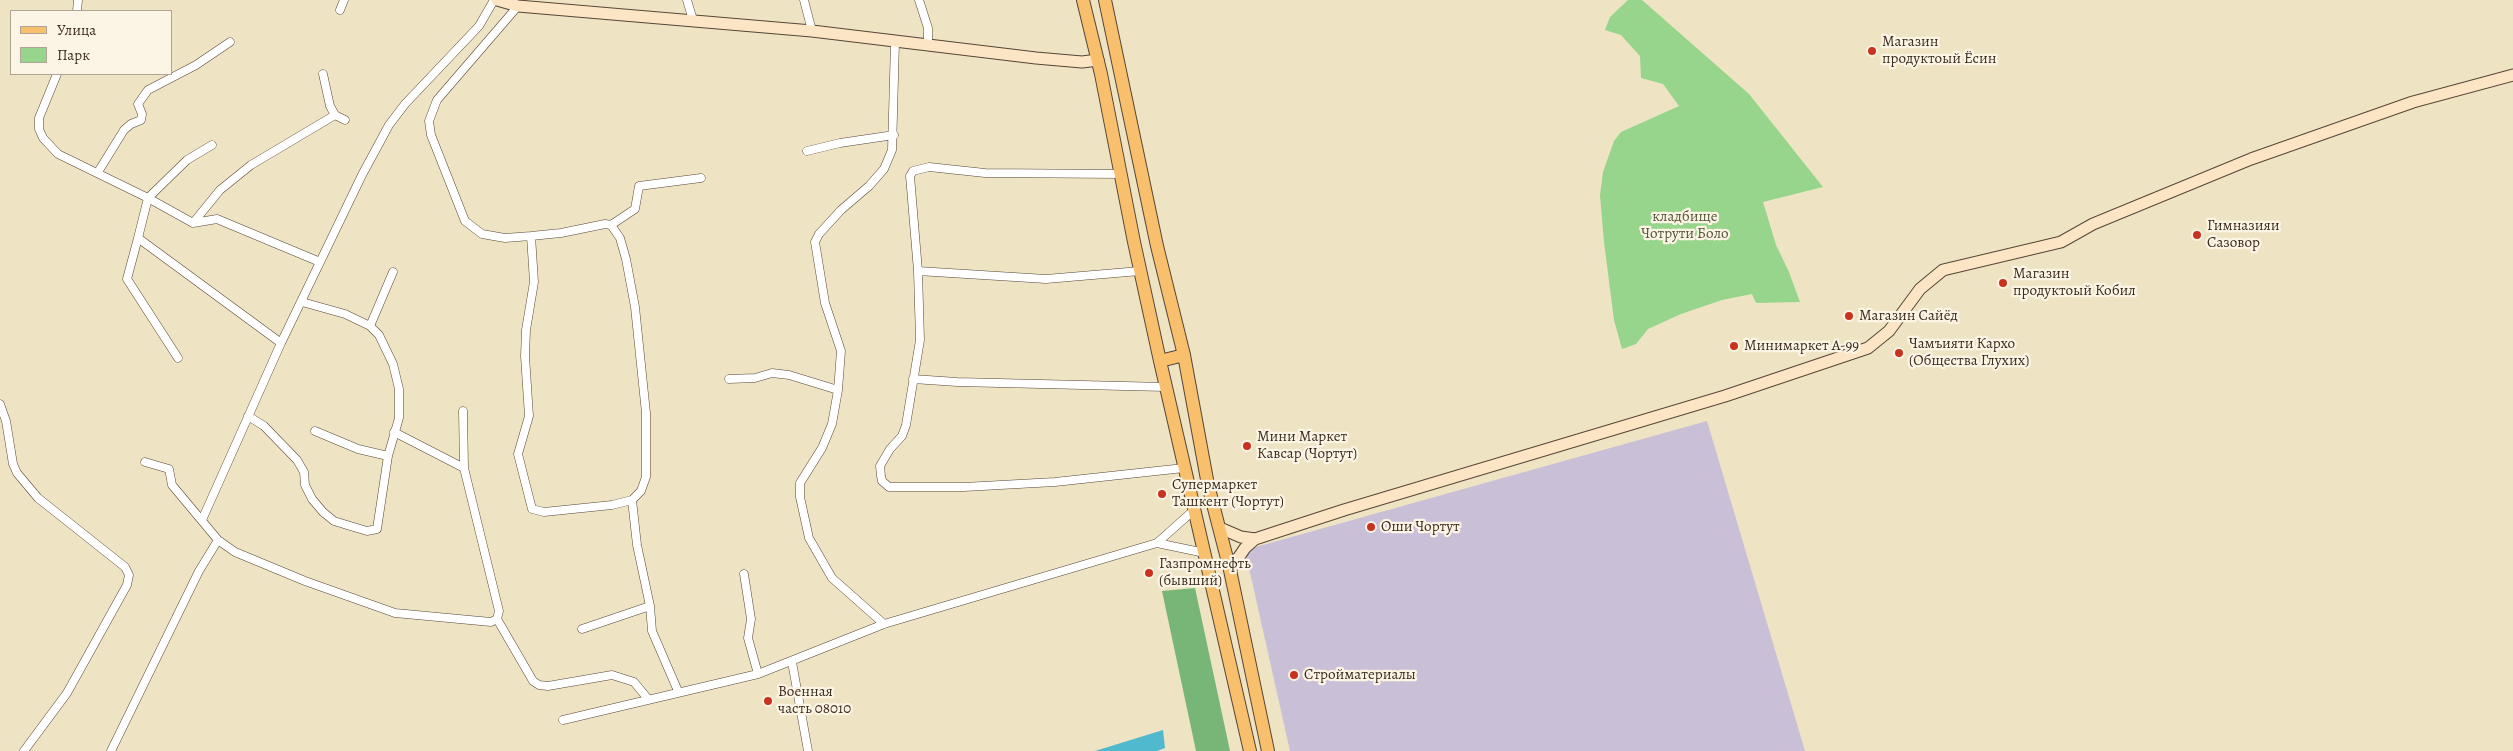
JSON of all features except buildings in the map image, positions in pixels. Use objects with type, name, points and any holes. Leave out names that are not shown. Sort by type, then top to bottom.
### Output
[{"type":"main road","points":[[1083,0],[1098,60],[1160,361],[1250,751]]},
{"type":"main road","points":[[1106,0],[1157,246],[1184,355],[1208,485],[1230,570],[1268,751]]},
{"type":"main road","points":[[1160,361],[1184,355]]},
{"type":"main road","points":[[1246,729],[1262,725]]},
{"type":"street","points":[[340,10],[344,0]]},
{"type":"street","points":[[202,520],[281,343],[389,125],[405,104],[479,26],[495,0],[518,6],[549,4],[693,20],[812,30],[895,42],[928,44],[1036,58],[1082,62],[1098,60]]},
{"type":"street","points":[[687,0],[693,20]]},
{"type":"street","points":[[804,0],[812,30]]},
{"type":"street","points":[[919,0],[928,28],[928,44]]},
{"type":"street","points":[[518,6],[437,100],[429,122],[432,135],[465,221],[482,234],[505,238],[561,234],[605,224],[612,225],[635,209],[639,186],[701,178]]},
{"type":"street","points":[[98,172],[124,130],[131,124],[141,120],[142,114],[138,104],[148,90],[196,65],[230,42]]},
{"type":"street","points":[[884,624],[832,578],[809,538],[802,513],[800,483],[822,448],[832,424],[838,390],[841,351],[825,303],[815,242],[819,234],[841,210],[869,186],[884,169],[892,150],[894,135],[895,42]]},
{"type":"street","points":[[323,74],[330,106],[335,115],[345,120]]},
{"type":"street","points":[[1230,570],[1245,548],[1255,539],[1344,510],[1725,396],[1868,348],[1889,331],[1920,289],[1943,270],[2062,242],[2093,224],[2251,159],[2413,102],[2513,74]]},
{"type":"street","points":[[57,75],[39,118],[39,129],[43,138],[58,154],[98,172],[193,223],[217,219],[320,262]]},
{"type":"street","points":[[193,223],[220,190],[251,165],[335,115]]},
{"type":"street","points":[[808,151],[840,143],[894,135]]},
{"type":"street","points":[[178,358],[126,279],[148,198],[187,160],[212,145]]},
{"type":"street","points":[[1120,174],[985,173],[929,167],[913,171],[910,176],[918,271],[920,340],[906,424],[902,436],[890,449],[880,466],[882,481],[889,487],[964,487],[1055,482],[1184,468]]},
{"type":"street","points":[[531,236],[534,282],[524,356],[529,416],[518,454],[532,509],[544,512],[612,505],[632,500],[641,491],[646,477],[643,374],[626,259],[620,238],[612,225]]},
{"type":"street","points":[[138,238],[281,343]]},
{"type":"street","points":[[918,271],[1046,278],[1140,271]]},
{"type":"street","points":[[370,326],[393,272]]},
{"type":"street","points":[[248,416],[264,426],[297,460],[304,472],[305,485],[312,500],[323,512],[334,521],[367,531],[377,529],[388,456],[399,418],[399,389],[393,364],[379,335],[370,326],[345,314],[302,302]]},
{"type":"street","points":[[729,379],[755,378],[772,373],[789,375],[838,390]]},
{"type":"street","points":[[913,379],[1166,387]]},
{"type":"street","points":[[0,404],[6,420],[13,464],[17,473],[38,498],[125,567],[128,575],[127,585],[67,693],[24,751]]},
{"type":"street","points":[[145,462],[169,470],[172,485],[218,540],[236,552],[305,581],[395,613],[491,622],[497,618],[499,611],[464,468],[463,411]]},
{"type":"street","points":[[314,430],[358,449],[388,456]]},
{"type":"street","points":[[394,432],[464,468]]},
{"type":"street","points":[[632,500],[637,545],[650,606],[652,631],[678,692]]},
{"type":"street","points":[[563,720],[758,674],[884,624],[1157,543],[1194,510]]},
{"type":"street","points":[[1220,528],[1241,537],[1255,539]]},
{"type":"street","points":[[111,751],[199,571],[218,540]]},
{"type":"street","points":[[1157,543],[1205,553]]},
{"type":"street","points":[[744,574],[751,619],[748,638],[758,674]]},
{"type":"street","points":[[582,629],[650,606]]},
{"type":"street","points":[[497,618],[533,681],[548,686],[612,674],[634,682],[648,699]]},
{"type":"street","points":[[792,662],[808,751]]},
{"type":"shaded area","points":[[1707,421],[1805,751],[1290,751],[1245,550]]},
{"type":"green space","name":"кладбище Чотрути Боло","points":[[1628,0],[1642,0],[1749,94],[1823,187],[1763,202],[1776,245],[1789,272],[1800,302],[1756,303],[1752,294],[1722,300],[1681,314],[1648,329],[1636,344],[1622,349],[1614,320],[1604,242],[1600,195],[1603,172],[1614,141],[1621,132],[1679,106],[1663,84],[1641,78],[1640,56],[1621,35],[1605,30],[1610,17]]},
{"type":"green space","points":[[1195,588],[1230,751],[1196,751],[1162,591]]},
{"type":"water","points":[[1163,730],[1165,748],[1157,751],[1095,751]]},
{"type":"place","name":"Магазин продуктоый Ёсин","points":[[1872,51]]},
{"type":"place","name":"Гимназияи Сазовор","points":[[2197,235]]},
{"type":"place","name":"Магазин продуктоый Кобил","points":[[2003,283]]},
{"type":"place","name":"Магазин Сайёд","points":[[1849,316]]},
{"type":"place","name":"Минимаркет А-99","points":[[1734,346]]},
{"type":"place","name":"Чамъияти Кархо (Общества Глухих)","points":[[1899,353]]},
{"type":"place","name":"Мини Маркет Кавсар (Чортут)","points":[[1247,446]]},
{"type":"place","name":"Супермаркет Ташкент (Чортут)","points":[[1162,494]]},
{"type":"place","name":"Оши Чортут","points":[[1371,527]]},
{"type":"place","name":"Газпромнефть (бывший)","points":[[1149,573]]},
{"type":"place","name":"Стройматериалы","points":[[1294,675]]},
{"type":"place","name":"Военная часть 08010","points":[[768,701]]}]
